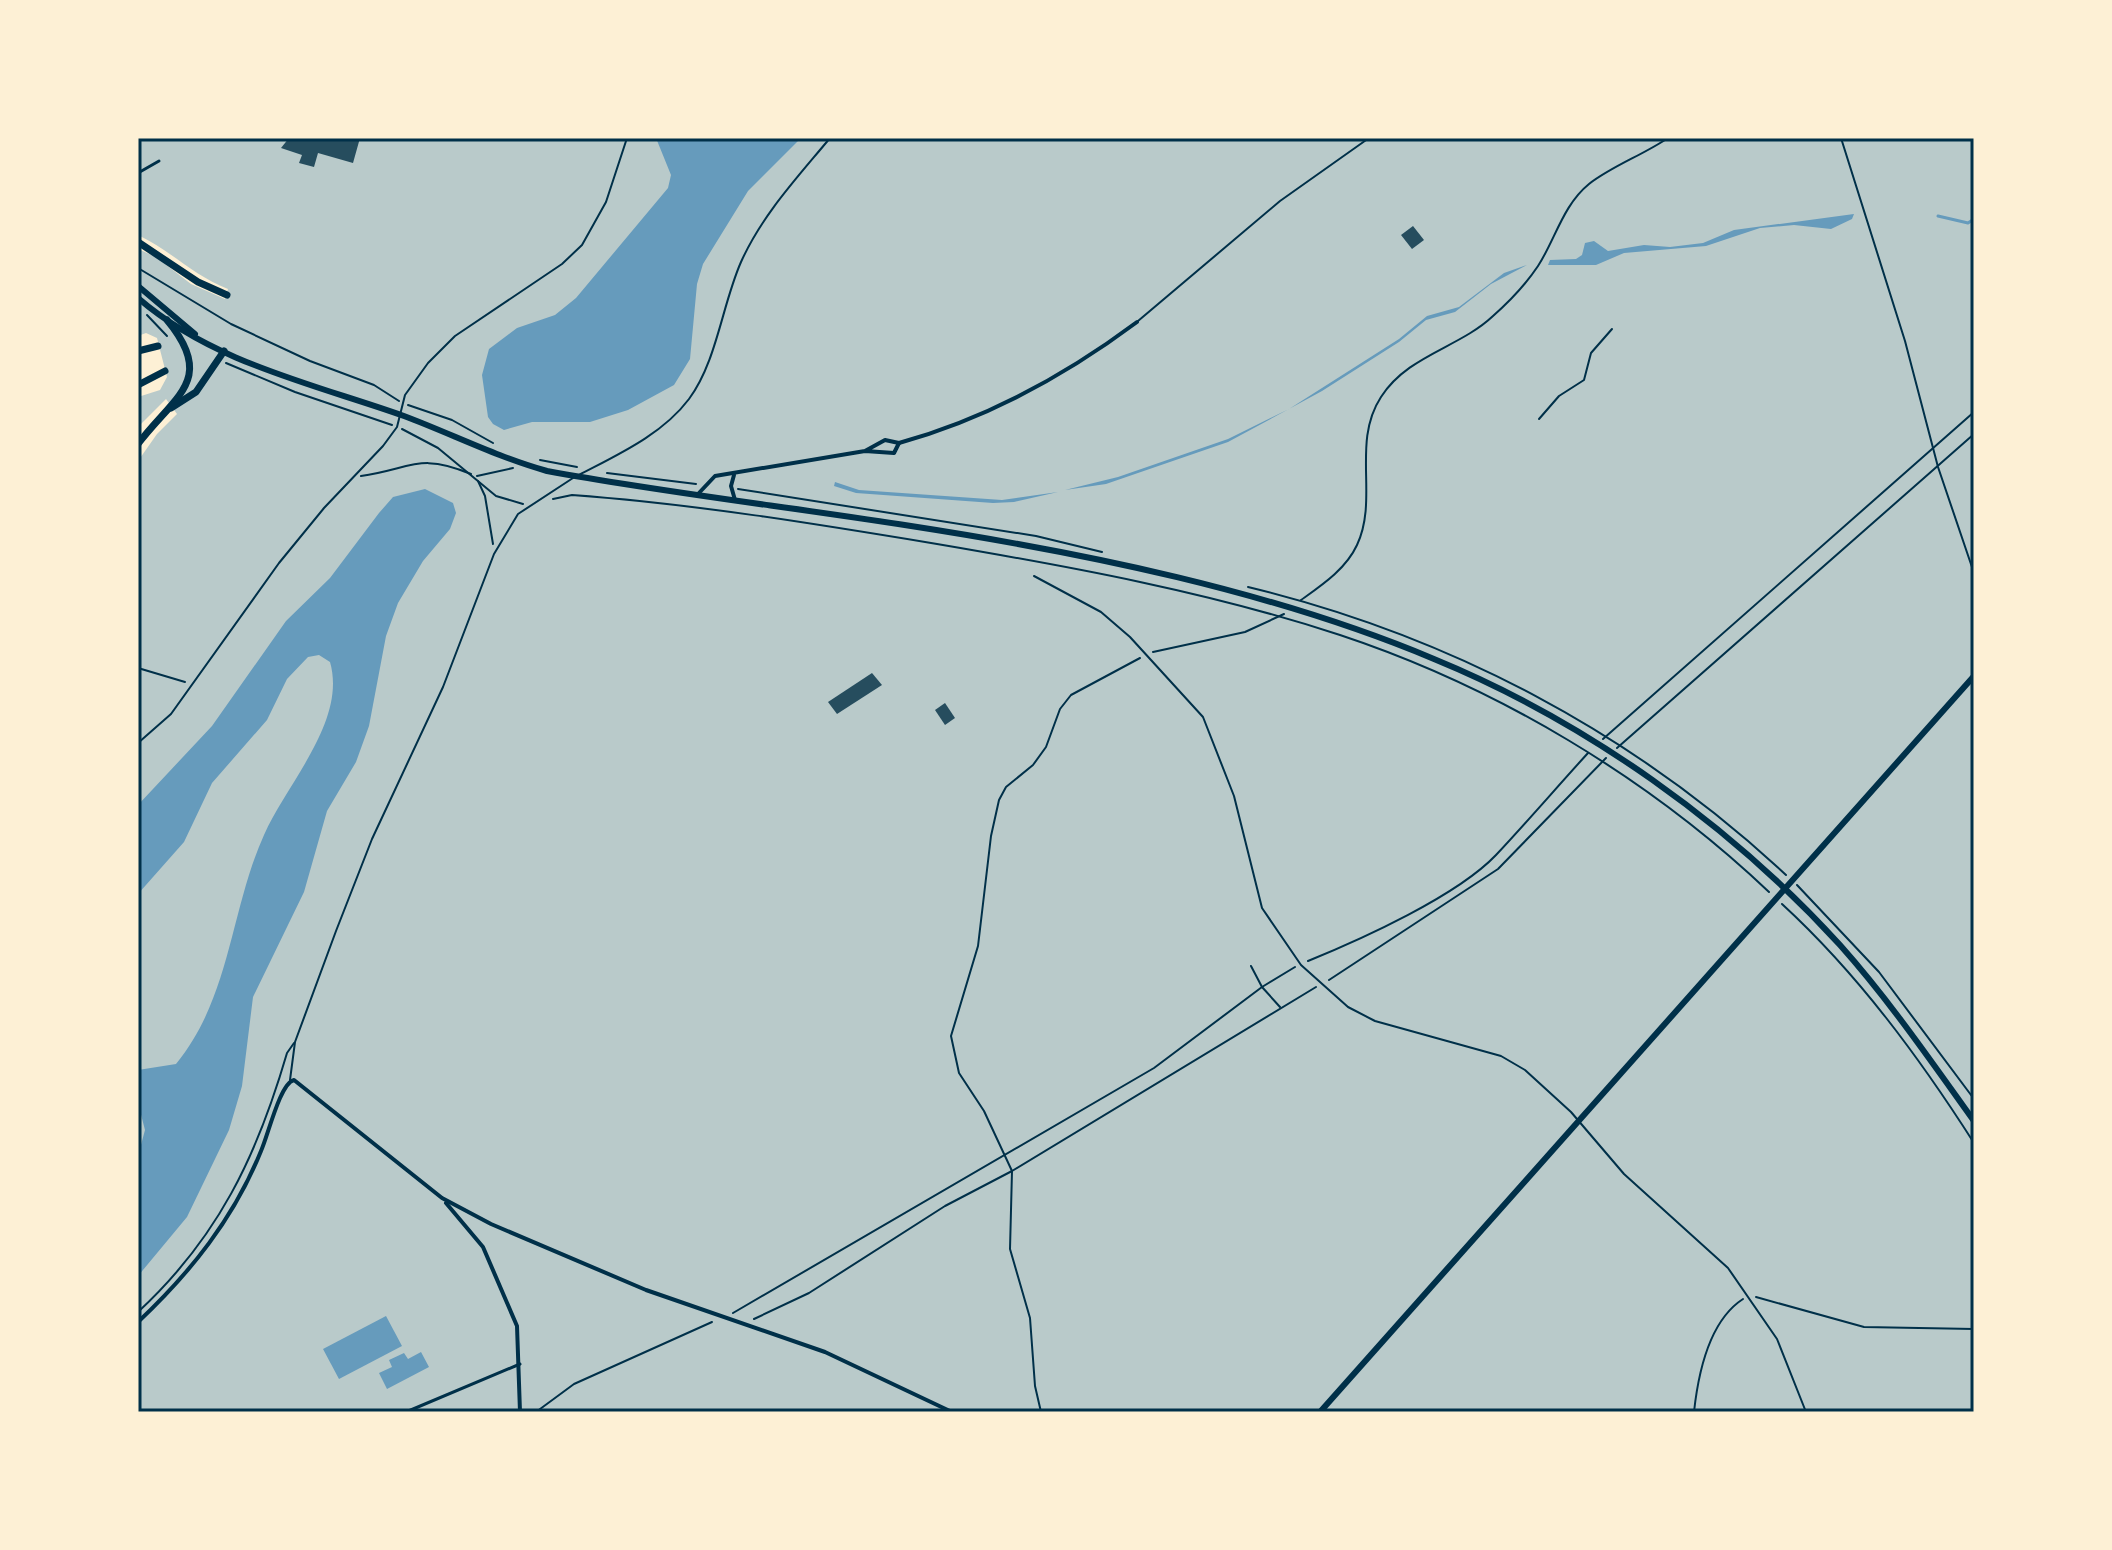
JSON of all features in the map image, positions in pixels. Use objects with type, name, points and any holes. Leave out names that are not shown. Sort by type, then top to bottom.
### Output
[{"type":"highway","points":[[138,242],[198,282],[227,295]]},
{"type":"highway","points":[[138,444],[185,386],[190,367],[186,344],[167,320]]},
{"type":"highway","points":[[138,351],[158,346]]},
{"type":"highway","points":[[166,412],[196,392],[224,351]]},
{"type":"highway","points":[[138,382],[165,371]]},
{"type":"main road","points":[[138,286],[208,343]]},
{"type":"main road","points":[[138,298],[167,320],[208,343],[281,376],[401,415],[515,463],[576,477],[914,526],[1040,550],[1292,609],[1436,659],[1519,699],[1610,753],[1718,831],[1784,889],[1839,945],[1904,1022],[1974,1121]]},
{"type":"main road","points":[[1320,1412],[1974,676]]},
{"type":"street","points":[[138,173],[159,161]]},
{"type":"street","points":[[865,451],[885,440],[899,443],[933,433],[1049,380],[1137,322]]},
{"type":"street","points":[[698,494],[715,476],[865,451],[894,453],[899,443]]},
{"type":"street","points":[[734,475],[731,486],[735,500]]},
{"type":"street","points":[[138,1322],[180,1280],[232,1212],[290,1080],[306,1086],[364,1138],[442,1198],[474,1233],[495,1269],[517,1326],[520,1412]]},
{"type":"street","points":[[442,1198],[564,1257],[646,1290],[825,1352],[952,1412]]},
{"type":"street","points":[[406,1412],[520,1364]]},
{"type":"lane","points":[[138,743],[171,714],[279,563],[397,427],[403,403],[428,363],[455,336],[562,264],[582,245],[606,202],[627,138]]},
{"type":"lane","points":[[290,1080],[295,1042],[372,839],[443,687],[494,554],[518,514],[529,505],[642,441],[675,415],[689,399],[707,361],[740,264],[763,220],[830,138]]},
{"type":"lane","points":[[1137,322],[1280,201],[1369,138]]},
{"type":"lane","points":[[1034,576],[1101,612],[1130,637],[1203,717],[1215,739],[1237,806],[1262,908],[1301,965],[1348,1007],[1375,1021],[1501,1056],[1525,1070],[1578,1121],[1624,1174],[1699,1240],[1749,1295],[1777,1339],[1806,1412]]},
{"type":"lane","points":[[138,1312],[184,1265],[222,1213],[250,1158],[287,1053],[295,1042]]},
{"type":"path","points":[[1841,138],[1864,219],[1905,341],[1938,467],[1974,573]]},
{"type":"path","points":[[138,268],[231,324],[310,361],[374,385],[403,403],[460,424],[499,447]]},
{"type":"path","points":[[147,315],[174,342]]},
{"type":"path","points":[[1539,419],[1559,396],[1584,380],[1591,353],[1612,329]]},
{"type":"path","points":[[232,366],[410,433],[438,448],[506,502],[529,505]]},
{"type":"path","points":[[418,413],[420,408]]},
{"type":"path","points":[[1785,874],[1720,817],[1606,736],[1974,412]]},
{"type":"path","points":[[410,433],[413,426]]},
{"type":"path","points":[[746,1324],[809,1293],[945,1206],[1122,1107],[1320,985],[1498,869],[1610,753],[1974,434]]},
{"type":"path","points":[[535,459],[589,470],[704,485]]},
{"type":"path","points":[[352,477],[418,462],[442,461],[475,476],[514,467]]},
{"type":"path","points":[[475,476],[485,496],[494,554]]},
{"type":"path","points":[[613,498],[615,488]]},
{"type":"path","points":[[746,490],[847,504]]},
{"type":"path","points":[[550,500],[572,495],[613,498],[821,524],[1096,572],[1281,617],[1424,667],[1590,751],[1677,814],[1769,892]]},
{"type":"path","points":[[138,668],[194,684]]},
{"type":"path","points":[[732,1314],[1154,1068],[1262,987],[1399,919],[1472,875],[1496,855],[1590,751]]},
{"type":"path","points":[[1800,887],[1879,972],[1974,1099]]},
{"type":"path","points":[[1783,905],[1831,952],[1886,1018],[1974,1143]]},
{"type":"path","points":[[1251,966],[1262,987],[1281,1007]]},
{"type":"path","points":[[1694,1412],[1702,1363],[1714,1336],[1738,1301],[1749,1295],[1864,1327],[1974,1329]]},
{"type":"path","points":[[536,1412],[574,1384],[718,1320]]},
{"type":"shaded area","points":[[138,138],[1974,138],[1974,1412],[138,1412],[138,461],[157,434],[177,414],[166,399],[138,427],[138,397],[160,390],[167,377],[157,338],[146,333],[138,336],[138,249],[156,257],[191,284],[225,299],[228,289],[138,235]]},
{"type":"water","points":[[656,138],[801,138],[748,191],[703,264],[697,284],[690,359],[674,385],[628,410],[590,422],[532,422],[504,430],[488,417],[482,375],[489,349],[517,328],[555,315],[576,298],[668,188],[671,175]]},
{"type":"water","points":[[1854,214],[1852,219],[1831,229],[1794,225],[1760,228],[1706,246],[1624,253],[1596,265],[1548,265],[1550,260],[1576,259],[1582,255],[1585,243],[1594,241],[1608,251],[1644,245],[1670,247],[1703,243],[1734,230]]},
{"type":"water","points":[[1527,265],[1491,284],[1455,312],[1426,320],[1399,342],[1290,408],[1399,339],[1427,316],[1459,307],[1504,273]]},
{"type":"water","points":[[1287,410],[1228,442],[1106,484],[1065,490],[1118,477],[1228,439]]},
{"type":"water","points":[[835,482],[859,490],[1002,500],[1058,492],[1014,502],[993,503],[856,493],[834,486]]},
{"type":"water","points":[[425,489],[453,503],[456,513],[450,529],[423,561],[398,603],[386,636],[369,726],[356,762],[327,811],[304,892],[253,997],[242,1086],[229,1130],[187,1217],[138,1276],[138,1156],[145,1130],[138,1103],[138,1070],[176,1064],[208,1010],[264,835],[323,729],[333,684],[330,662],[319,655],[308,657],[287,679],[267,720],[212,783],[184,842],[138,894],[138,805],[212,726],[286,621],[330,578],[393,497]]},
{"type":"water","points":[[386,1316],[402,1346],[339,1379],[323,1349]]},
{"type":"water","points":[[421,1352],[429,1367],[387,1389],[379,1373],[392,1367],[389,1360],[404,1353],[408,1359]]},
{"type":"building","points":[[289,138],[360,138],[353,163],[318,153],[314,167],[299,163],[302,155],[281,148]]},
{"type":"building","points":[[1413,226],[1424,240],[1412,249],[1401,235]]},
{"type":"building","points":[[872,673],[882,685],[837,714],[828,702]]},
{"type":"building","points":[[945,703],[955,718],[945,725],[935,710]]},
{"type":"waterway","points":[[1938,216],[1968,223],[1974,219]]}]
